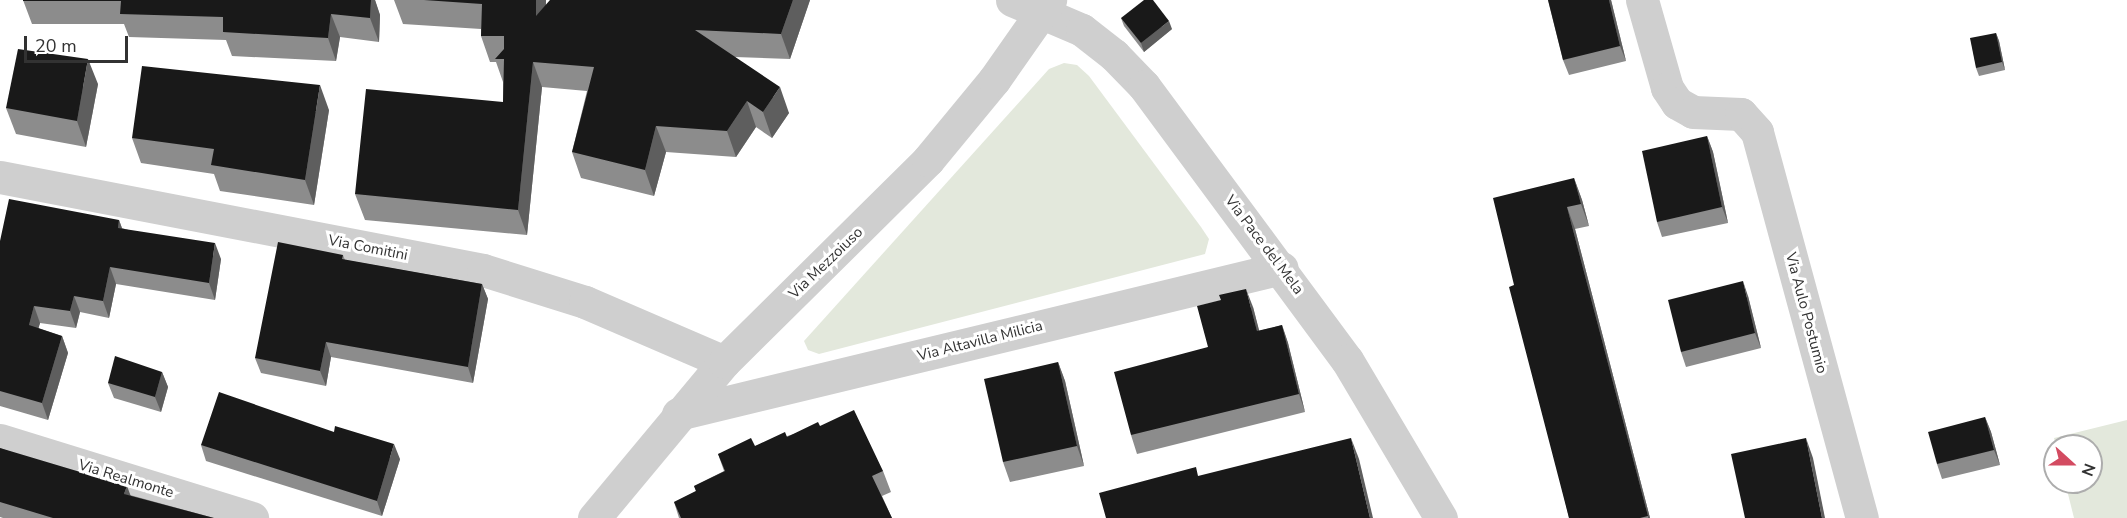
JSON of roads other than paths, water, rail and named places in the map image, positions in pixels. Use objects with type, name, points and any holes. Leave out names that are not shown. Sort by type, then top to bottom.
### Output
[{"type":"street","name":"Via Pace del Mela","points":[[1012,0],[1047,5],[1092,37],[1134,74],[1282,268],[1347,360],[1441,518]]},
{"type":"street","name":"Via Aulo Postumio","points":[[1642,0],[1667,88],[1677,103],[1693,112],[1741,114],[1757,132],[1862,518]]},
{"type":"street","name":"Via Mezzoiuso","points":[[594,518],[678,414],[724,362],[909,182],[989,87],[1047,5]]},
{"type":"street","name":"Via Comitini","points":[[0,177],[483,270],[606,310],[724,362]]},
{"type":"street","name":"Via Altavilla Milicia","points":[[678,414],[1282,268]]},
{"type":"street","name":"Via Realmonte","points":[[0,440],[252,518]]}]
